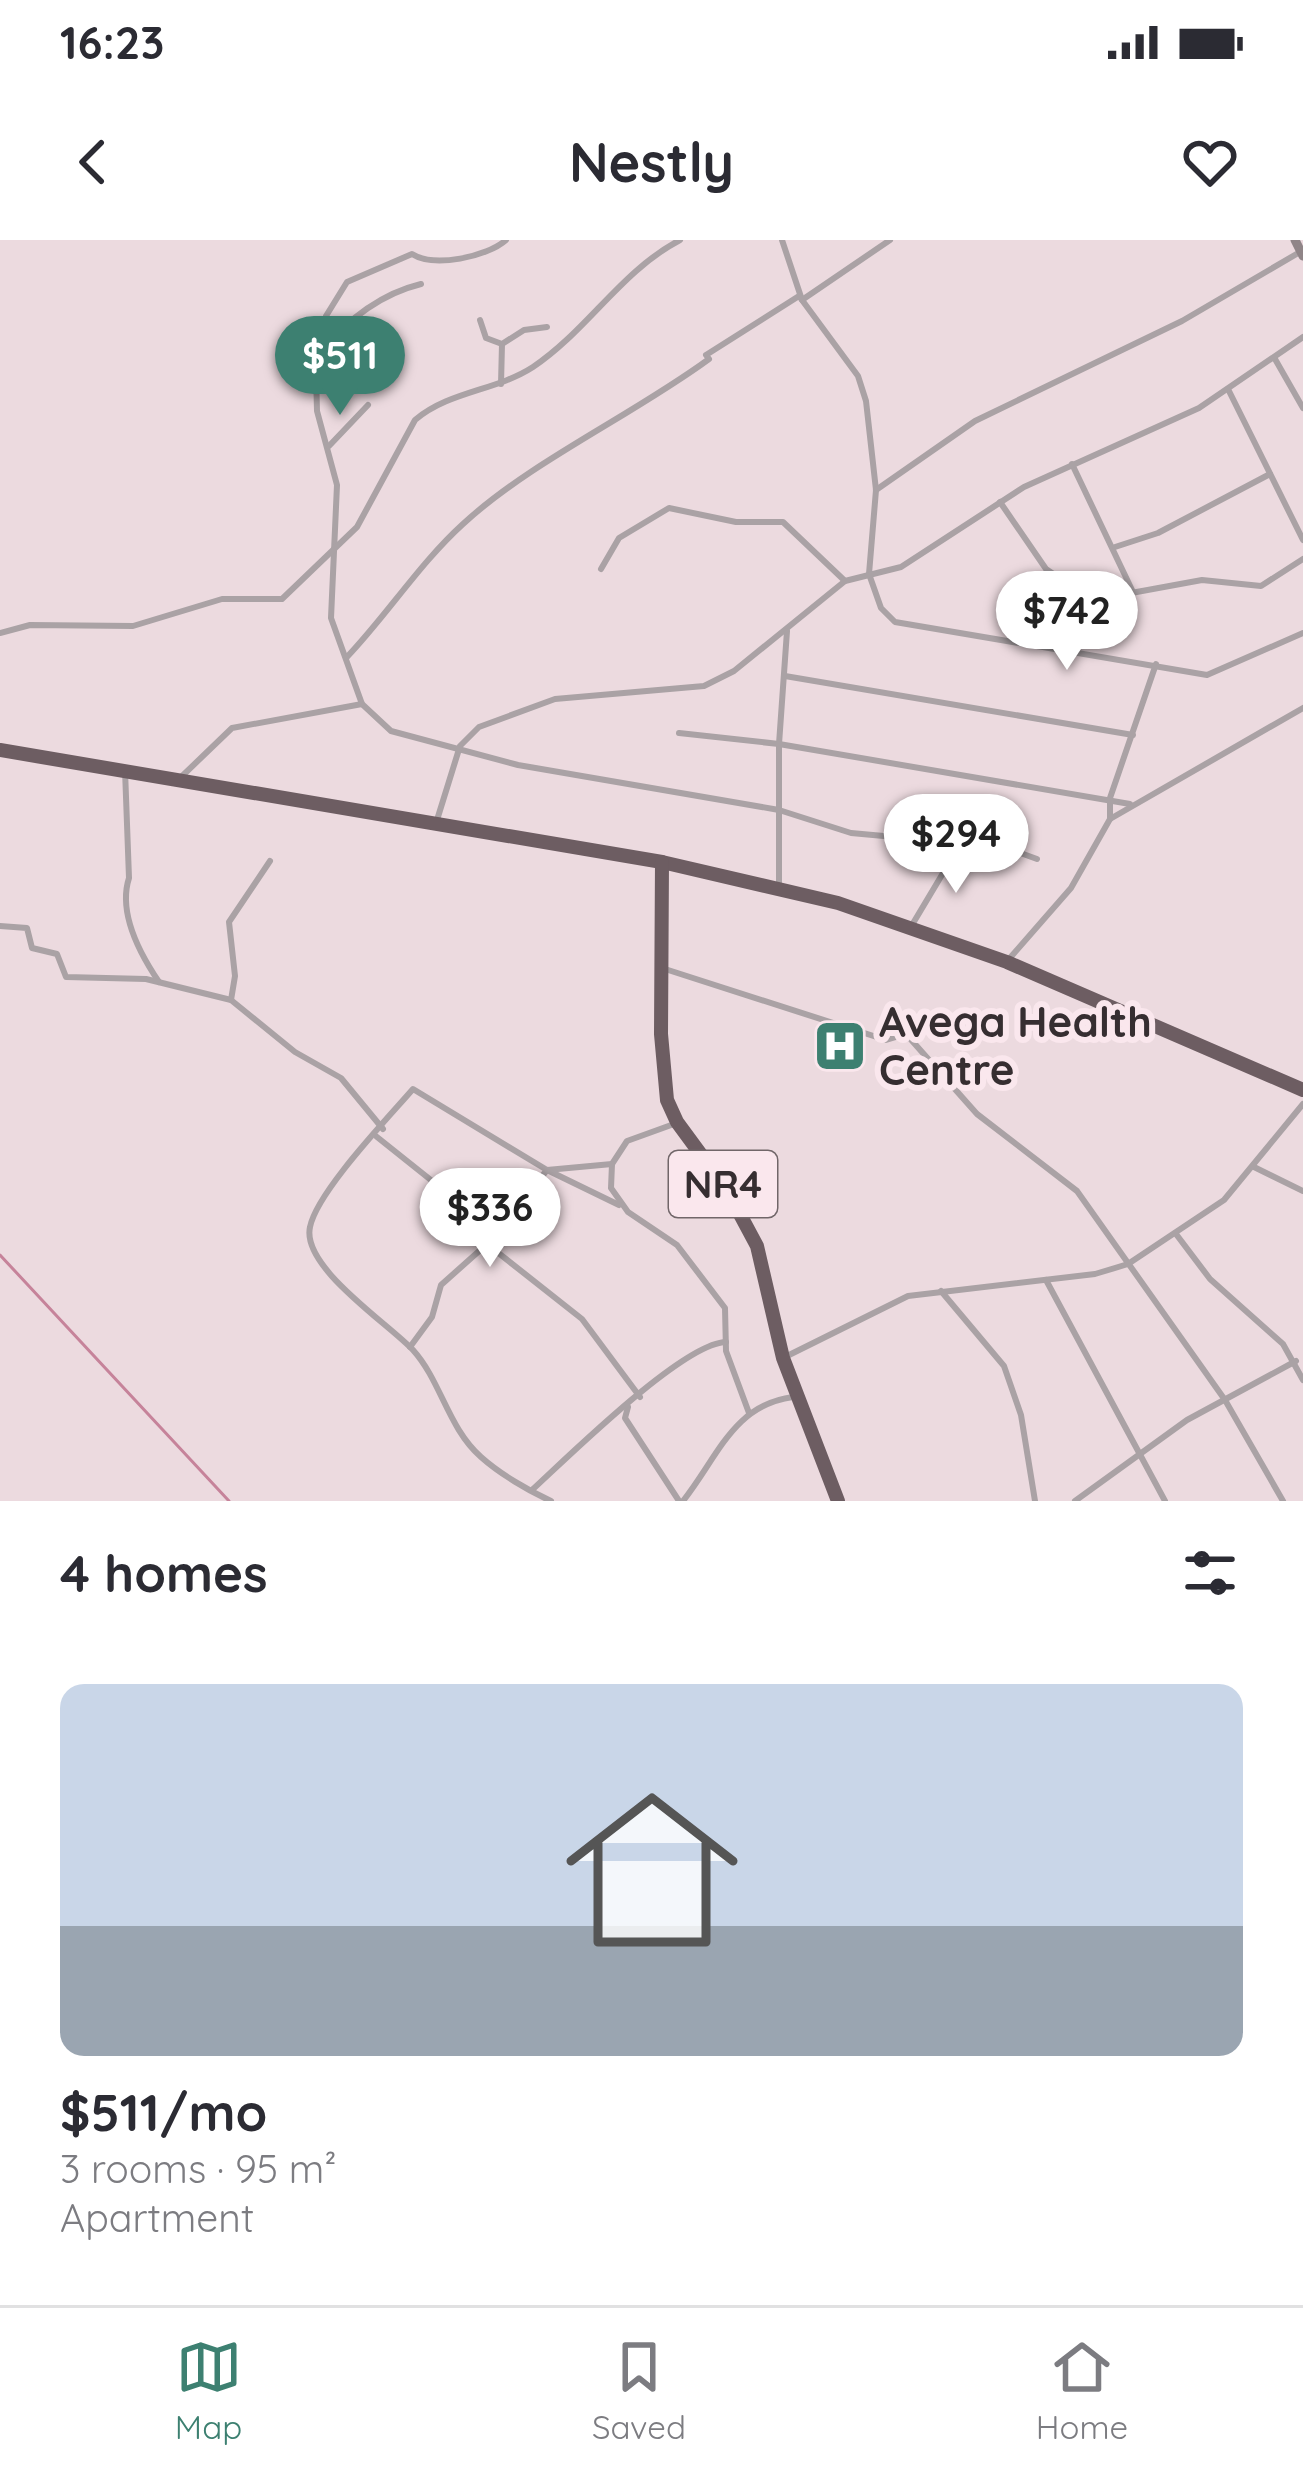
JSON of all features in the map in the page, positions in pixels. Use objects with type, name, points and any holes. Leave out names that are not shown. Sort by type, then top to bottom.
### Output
[{"type":"highway","points":[[0,750],[662,862],[779,888],[912,925],[1303,1090]]},
{"type":"highway","name":"NR4","points":[[662,862],[663,1084],[677,1122],[746,1221],[783,1358],[838,1501]]},
{"type":"street","points":[[506,240],[484,254],[421,260],[412,254],[347,282],[326,316],[317,356],[317,411],[337,485],[330,554],[331,618],[362,704],[383,729],[518,764],[779,810],[851,833],[1004,847],[1037,859]]},
{"type":"street","points":[[0,633],[30,625],[133,626],[222,599],[282,599],[346,539],[415,420],[453,398],[501,385],[564,342],[646,258],[680,240]]},
{"type":"street","points":[[782,240],[802,300]]},
{"type":"street","points":[[802,300],[890,240]]},
{"type":"street","points":[[876,490],[975,421],[1182,321],[1302,254],[1294,240]]},
{"type":"street","points":[[317,356],[357,316],[401,289],[421,284]]},
{"type":"street","points":[[347,657],[461,525],[488,503],[652,401],[709,359],[706,355],[800,296],[858,376],[876,490],[869,574],[881,608],[895,622],[1218,674],[1303,633]]},
{"type":"street","points":[[480,320],[486,338],[502,344]]},
{"type":"street","points":[[502,344],[524,330],[547,328]]},
{"type":"street","points":[[436,824],[460,746],[479,727],[526,705],[704,686],[787,631],[845,581],[901,567],[1000,502],[1072,464],[1154,431],[1303,337]]},
{"type":"street","points":[[501,385],[502,344]]},
{"type":"street","points":[[1275,358],[1303,408]]},
{"type":"street","points":[[1228,388],[1303,540]]},
{"type":"street","points":[[329,446],[368,405]]},
{"type":"street","points":[[1072,464],[1132,590]]},
{"type":"street","points":[[1115,548],[1158,533],[1270,474]]},
{"type":"street","points":[[1000,502],[1046,569],[1066,586],[1105,598],[1202,580],[1262,586],[1303,559]]},
{"type":"street","points":[[601,569],[619,538],[668,508],[736,522],[783,522],[845,581]]},
{"type":"street","points":[[334,526],[346,539]]},
{"type":"street","points":[[779,888],[779,744],[787,631]]},
{"type":"street","points":[[1110,819],[1110,798],[1156,664]]},
{"type":"street","points":[[785,676],[1132,734]]},
{"type":"street","points":[[178,779],[232,728],[362,704]]},
{"type":"street","points":[[1007,962],[1071,888],[1110,819],[1303,708]]},
{"type":"street","points":[[679,733],[779,744],[1130,804]]},
{"type":"street","points":[[125,770],[127,916],[161,985]]},
{"type":"street","points":[[912,925],[961,843]]},
{"type":"street","points":[[231,1000],[235,976],[229,922],[270,861]]},
{"type":"street","points":[[0,926],[27,928],[32,948],[57,954],[67,976],[161,985],[231,1000],[295,1052],[341,1078],[383,1129]]},
{"type":"street","points":[[662,968],[886,1040],[905,1034],[977,1114],[1077,1191],[1225,1400],[1283,1501]]},
{"type":"street","points":[[551,1501],[482,1458],[466,1440],[410,1347],[332,1274],[310,1235],[333,1180],[417,1090],[547,1170],[623,1207],[677,1245],[715,1292],[728,1318],[732,1378],[749,1413]]},
{"type":"street","points":[[783,1358],[885,1305],[940,1291],[1046,1280],[1128,1264],[1224,1200],[1303,1104]]},
{"type":"street","points":[[623,1207],[610,1188],[612,1164],[627,1142],[677,1122]]},
{"type":"street","points":[[376,1137],[496,1232]]},
{"type":"street","points":[[410,1347],[432,1317],[441,1285],[487,1244],[547,1170],[612,1164]]},
{"type":"street","points":[[1254,1167],[1303,1191]]},
{"type":"street","points":[[1176,1234],[1202,1270],[1296,1360],[1302,1375]]},
{"type":"street","points":[[487,1244],[581,1319],[640,1397]]},
{"type":"street","points":[[1046,1280],[1165,1501]]},
{"type":"street","points":[[940,1291],[1004,1366],[1021,1415],[1035,1501]]},
{"type":"street","points":[[532,1490],[697,1348],[726,1342]]},
{"type":"street","points":[[1075,1501],[1141,1453],[1296,1360]]},
{"type":"street","points":[[628,1405],[625,1418],[681,1501],[749,1413],[765,1400],[797,1396]]},
{"type":"waterway","points":[[0,1255],[229,1501]]},
{"type":"place","name":"Avega Health Centre","points":[[840,1046]]}]
